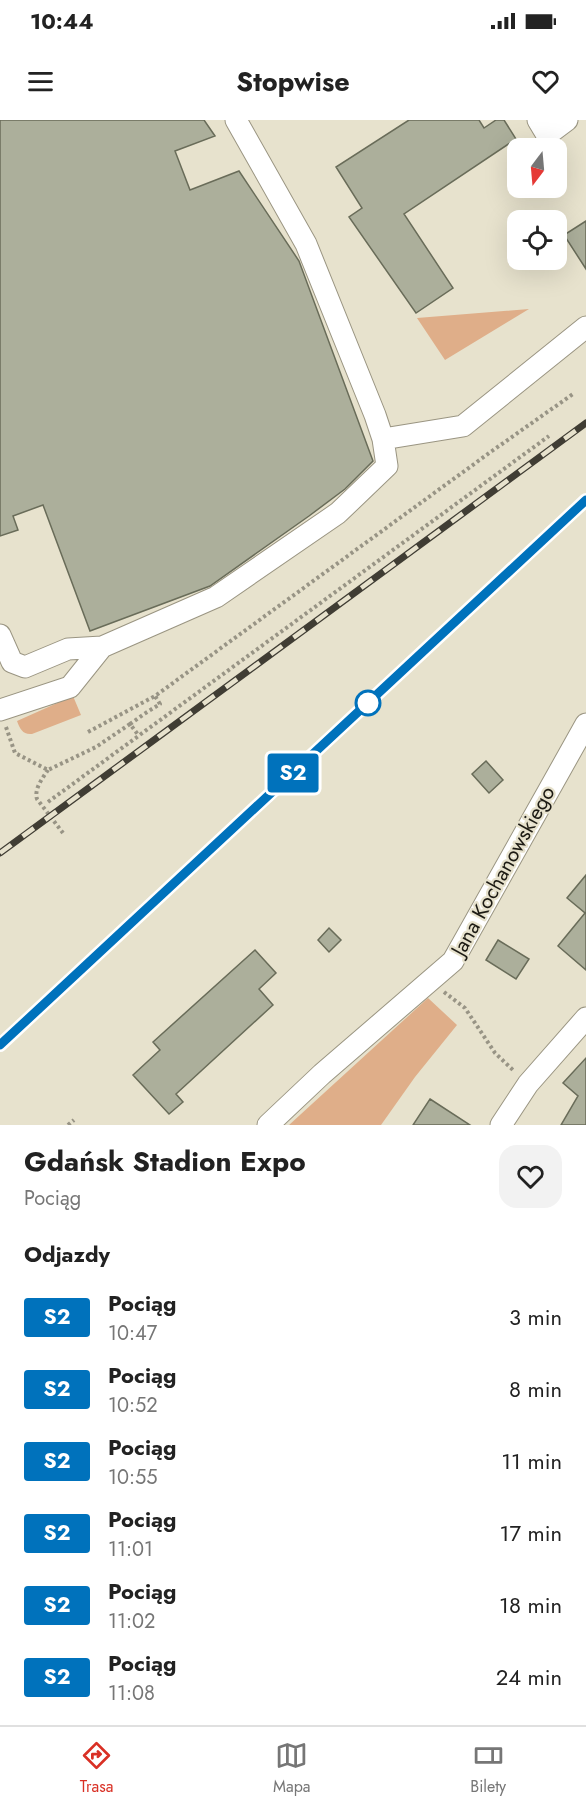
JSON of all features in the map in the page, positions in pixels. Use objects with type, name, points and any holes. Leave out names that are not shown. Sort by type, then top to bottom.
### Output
[{"type":"street","points":[[0,635],[12,662],[25,667],[68,649],[102,647],[216,597],[338,513],[387,466],[383,439],[306,244],[236,120]]},
{"type":"street","points":[[538,120],[547,135],[567,120]]},
{"type":"street","points":[[383,439],[463,426],[586,327]]},
{"type":"street","points":[[1,709],[70,687],[102,647]]},
{"type":"street","name":"Jana Kochanowskiego","points":[[268,1125],[322,1074],[453,962],[586,724]]},
{"type":"street","points":[[501,1125],[528,1084],[586,1018]]},
{"type":"path","points":[[88,732],[155,696],[573,394]]},
{"type":"path","points":[[48,802],[549,436]]},
{"type":"path","points":[[63,833],[38,799],[36,794],[41,780],[48,770],[96,747],[160,705],[155,696]]},
{"type":"path","points":[[1,709],[15,753],[48,770]]},
{"type":"path","points":[[130,724],[139,736]]},
{"type":"path","points":[[428,983],[449,995],[465,1008],[495,1053],[528,1084]]},
{"type":"path","points":[[68,1125],[74,1120]]},
{"type":"shaded area","points":[[529,309],[445,360],[417,318]]},
{"type":"shaded area","points":[[73,696],[81,715],[32,734],[26,734],[21,729],[17,721]]},
{"type":"shaded area","points":[[428,998],[457,1025],[415,1077],[381,1125],[289,1125]]},
{"type":"building","points":[[0,120],[204,120],[215,136],[175,151],[190,190],[239,171],[299,261],[373,461],[345,489],[210,586],[90,631],[43,505],[13,516],[18,530],[0,536]]},
{"type":"building","points":[[409,120],[479,120],[484,128],[496,120],[504,120],[515,138],[507,138],[507,145],[404,214],[453,288],[416,313],[349,217],[362,208],[336,167]]},
{"type":"building","points":[[586,221],[586,269],[567,240],[567,233]]},
{"type":"building","points":[[486,761],[503,780],[489,793],[472,774]]},
{"type":"building","points":[[586,875],[586,970],[558,946],[585,913],[567,898]]},
{"type":"building","points":[[329,928],[341,940],[329,952],[318,940]]},
{"type":"building","points":[[498,940],[529,959],[516,979],[486,960]]},
{"type":"building","points":[[255,950],[276,973],[259,989],[273,1005],[176,1094],[183,1102],[169,1114],[133,1075],[160,1050],[153,1042]]},
{"type":"building","points":[[586,1058],[586,1125],[561,1125],[578,1096],[563,1083]]},
{"type":"building","points":[[430,1099],[470,1125],[413,1125]]},
{"type":"railway","points":[[0,853],[586,423]]},
{"type":"railway","points":[[0,1045],[586,500]]},
{"type":"train","name":"S2","points":[[0,1045],[586,500]]}]
